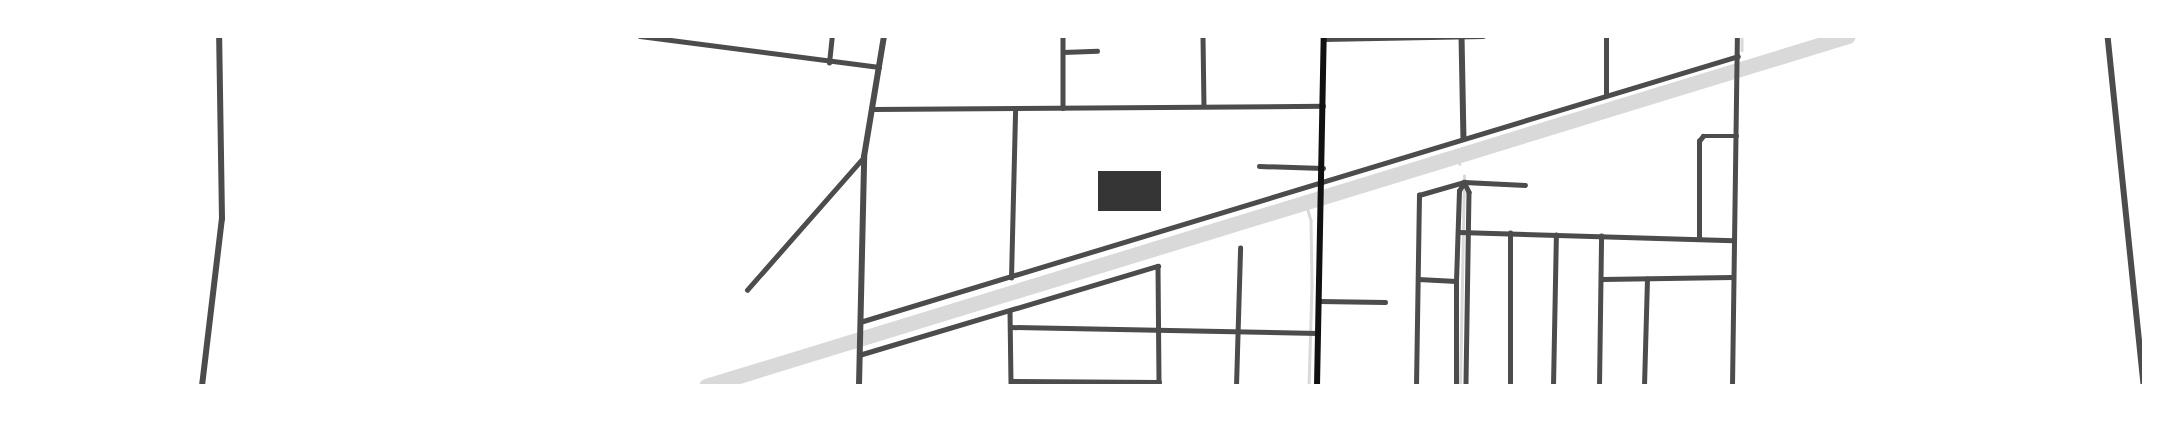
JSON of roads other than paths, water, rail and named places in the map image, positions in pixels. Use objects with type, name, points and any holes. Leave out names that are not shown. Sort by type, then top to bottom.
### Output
[{"type":"main road","points":[[1317,386],[1323,168],[1324,38]]},
{"type":"street","points":[[202,386],[222,219],[218,36]]},
{"type":"street","points":[[640,36],[829,63],[879,67]]},
{"type":"street","points":[[686,43],[687,36]]},
{"type":"street","points":[[829,63],[832,36]]},
{"type":"street","points":[[859,386],[864,157],[884,36]]},
{"type":"street","points":[[1063,36],[1064,108]]},
{"type":"street","points":[[1203,36],[1204,106]]},
{"type":"street","points":[[1462,36],[1464,137]]},
{"type":"street","points":[[1324,38],[1483,36]]},
{"type":"street","points":[[1606,36],[1606,95]]},
{"type":"street","points":[[1732,386],[1732,277],[1739,86],[1737,36]]},
{"type":"street","points":[[2108,36],[2144,386]]},
{"type":"street","points":[[1063,52],[1097,51]]},
{"type":"street","points":[[860,324],[1322,184],[1464,137],[1738,58]]},
{"type":"street","points":[[873,109],[1323,106]]},
{"type":"street","points":[[1011,278],[1015,109]]},
{"type":"street","points":[[1699,239],[1699,140],[1737,136]]},
{"type":"street","points":[[747,290],[864,157]]},
{"type":"street","points":[[1259,166],[1323,168]]},
{"type":"street","points":[[1416,386],[1419,195],[1464,182],[1525,185]]},
{"type":"street","points":[[1456,386],[1456,281],[1459,190],[1464,182]]},
{"type":"street","points":[[1464,182],[1469,192],[1466,386]]},
{"type":"street","points":[[1459,232],[1733,240]]},
{"type":"street","points":[[1510,233],[1510,386]]},
{"type":"street","points":[[1553,386],[1556,235]]},
{"type":"street","points":[[1599,386],[1602,279],[1601,236]]},
{"type":"street","points":[[1236,386],[1240,248]]},
{"type":"street","points":[[859,355],[1158,266],[1159,384],[1011,383],[1010,311]]},
{"type":"street","points":[[1602,279],[1732,277]]},
{"type":"street","points":[[1418,279],[1456,281]]},
{"type":"street","points":[[1644,386],[1647,279]]},
{"type":"street","points":[[1319,301],[1385,302]]},
{"type":"street","points":[[1010,327],[1160,328],[1317,333]]},
{"type":"waterway","points":[[1742,36],[1742,50]]},
{"type":"waterway","points":[[706,386],[1848,36]]},
{"type":"waterway","points":[[1457,155],[1460,164]]},
{"type":"waterway","points":[[1460,386],[1464,176]]},
{"type":"waterway","points":[[1306,203],[1311,220],[1312,286],[1309,386]]}]
